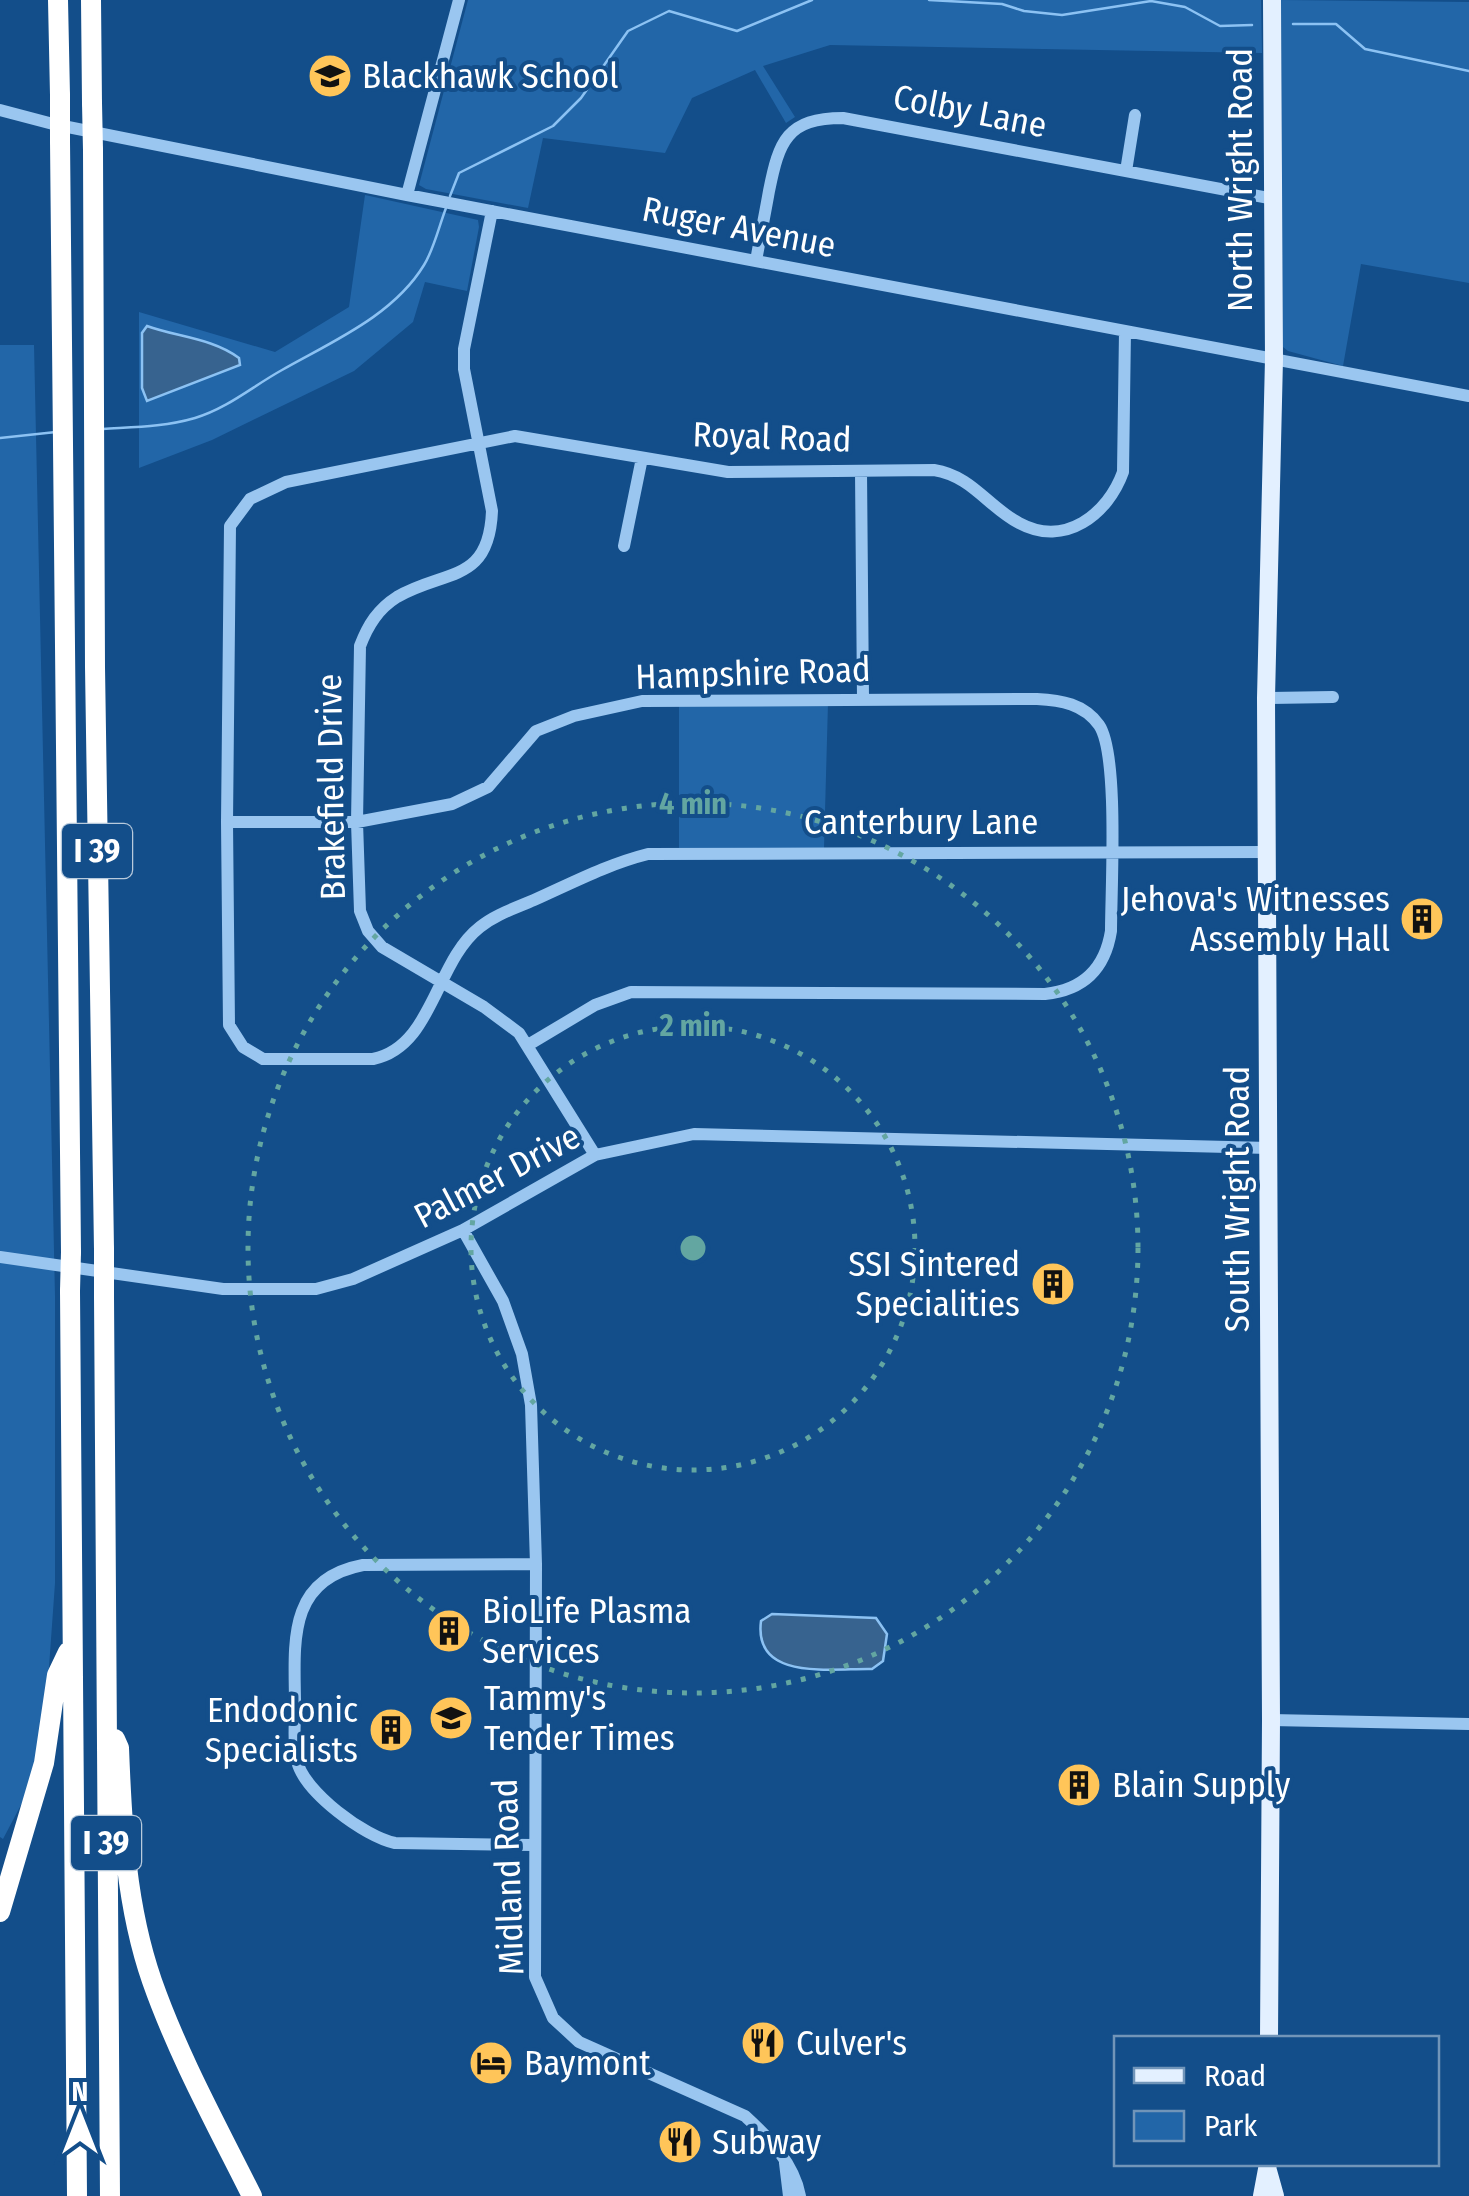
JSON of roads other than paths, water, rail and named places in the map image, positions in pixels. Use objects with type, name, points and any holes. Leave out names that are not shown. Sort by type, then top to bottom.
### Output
[{"type":"highway","name":"I 39","points":[[58,0],[77,2196]]},
{"type":"highway","name":"I 39","points":[[91,0],[110,2196]]},
{"type":"highway","points":[[0,1912],[44,1763],[57,1675],[71,1646]]},
{"type":"highway","points":[[105,1712],[118,1748],[123,1837],[152,1981],[252,2196]]},
{"type":"highway","points":[[210,2110],[233,2142],[262,2196]]},
{"type":"main road","name":"North Wright Road","points":[[1272,0],[1274,359]]},
{"type":"main road","name":"South Wright Road","points":[[1269,2036],[1266,698],[1274,359]]},
{"type":"main road","points":[[1262,2196],[1268,2167]]},
{"type":"main road","points":[[1268,2167],[1275,2196]]},
{"type":"street","points":[[407,196],[460,0]]},
{"type":"street","name":"Ruger Avenue","points":[[0,110],[407,196],[1469,396]]},
{"type":"street","points":[[1126,171],[1135,115]]},
{"type":"street","name":"Colby Lane","points":[[756,261],[776,152],[804,124],[823,118],[844,118],[1274,199]]},
{"type":"street","name":"Brakefield Drive","points":[[492,210],[464,349],[466,386],[492,511],[486,546],[476,562],[461,574],[400,595],[382,608],[368,625],[360,646],[360,911],[368,930],[382,947],[519,1033],[595,1154]]},
{"type":"street","name":"Royal Road","points":[[227,822],[230,526],[244,505],[266,488],[478,441],[532,438],[728,472],[951,473],[1018,523],[1040,530],[1062,530],[1084,524],[1102,510],[1115,493],[1123,472],[1125,330]]},
{"type":"street","points":[[624,546],[642,458]]},
{"type":"street","points":[[861,471],[862,698]]},
{"type":"street","points":[[1266,698],[1333,696]]},
{"type":"street","name":"Hampshire Road","points":[[227,822],[357,822],[472,797],[488,787],[536,731],[574,716],[665,699],[1037,699],[1076,706],[1090,715],[1107,741],[1111,758],[1111,852]]},
{"type":"street","name":"Canterbury Lane","points":[[227,822],[229,1025],[243,1047],[263,1059],[388,1056],[411,1036],[464,944],[478,928],[626,859],[648,854],[1268,852]]},
{"type":"street","points":[[528,1045],[595,1005],[631,992],[1045,994],[1076,987],[1094,974],[1108,951],[1111,852]]},
{"type":"street","name":"Palmer Drive","points":[[0,1257],[223,1289],[316,1289],[353,1279],[463,1230],[595,1154],[694,1134],[1269,1148]]},
{"type":"street","name":"Midland Road","points":[[463,1230],[503,1301],[522,1354],[531,1405],[536,1564],[534,1970],[553,2018],[578,2042],[744,2116],[767,2135],[794,2174],[800,2196]]},
{"type":"street","points":[[533,1846],[395,1844],[376,1838],[338,1811],[318,1793],[297,1763],[294,1638],[302,1608],[320,1584],[349,1568],[364,1564],[536,1564]]},
{"type":"street","points":[[1271,1720],[1469,1724]]},
{"type":"street","points":[[785,2161],[788,2196]]},
{"type":"waterway","points":[[450,196],[459,173],[553,126],[581,98],[628,31],[669,11],[737,31],[812,0]]},
{"type":"waterway","points":[[929,0],[1002,4],[1062,15],[1151,1],[1185,7],[1220,26],[1252,25]]},
{"type":"waterway","points":[[1293,24],[1336,24],[1365,49],[1469,71]]},
{"type":"waterway","points":[[103,429],[161,425],[207,414],[360,326],[411,283],[428,259],[446,208]]},
{"type":"waterway","points":[[0,438],[56,432]]},
{"type":"place","name":"Blackhawk School","points":[[330,76]]},
{"type":"place","name":"Jehova's Witnesses Assembly Hall","points":[[1422,919]]},
{"type":"place","name":"SSI Sintered Specialities","points":[[1053,1284]]},
{"type":"place","name":"BioLife Plasma Services","points":[[449,1631]]},
{"type":"place","name":"Tammy's Tender Times","points":[[451,1718]]},
{"type":"place","name":"Endodonic Specialists","points":[[391,1730]]},
{"type":"place","name":"Blain Supply","points":[[1079,1785]]},
{"type":"place","name":"Culver's","points":[[763,2043]]},
{"type":"place","name":"Baymont","points":[[491,2063]]},
{"type":"place","name":"Subway","points":[[680,2142]]}]
